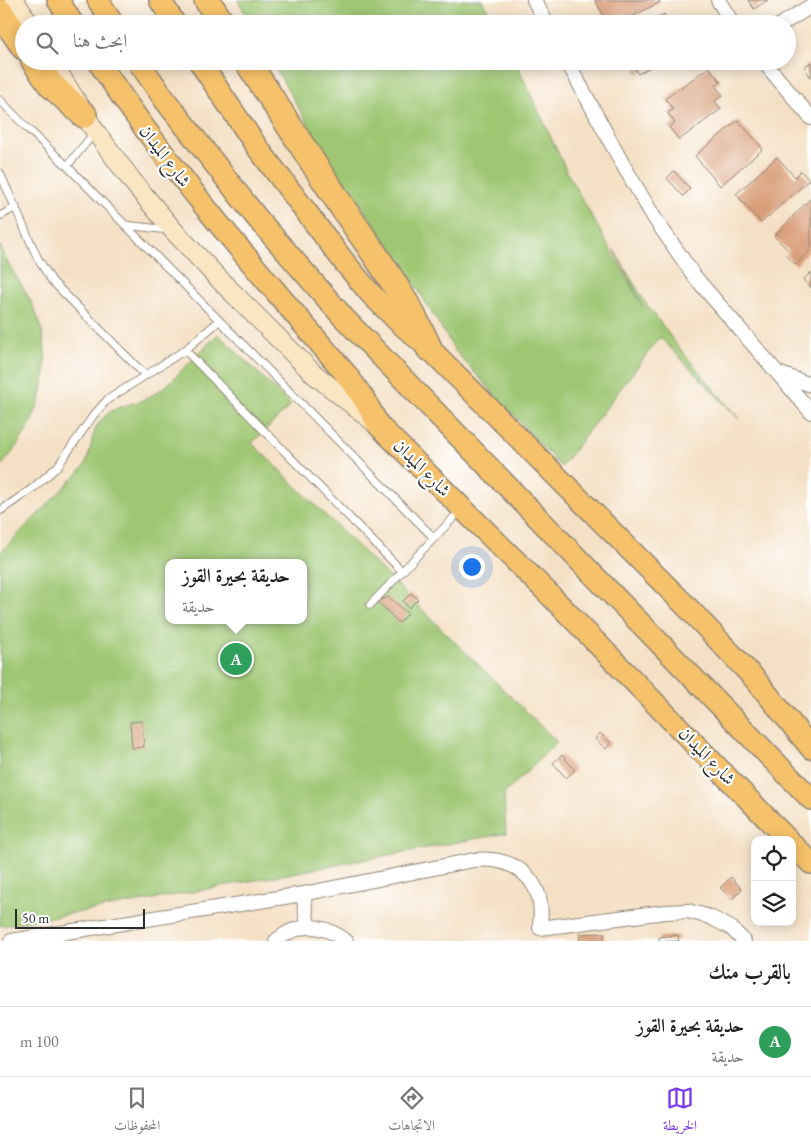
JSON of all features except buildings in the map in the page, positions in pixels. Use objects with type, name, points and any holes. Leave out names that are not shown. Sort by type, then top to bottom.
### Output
[{"type":"highway","points":[[207,0],[216,15]]},
{"type":"highway","points":[[0,12],[15,34]]},
{"type":"highway","points":[[41,70],[56,90],[89,123]]},
{"type":"highway","points":[[253,70],[392,279],[416,319],[429,348]]},
{"type":"main road","points":[[14,0],[23,15]]},
{"type":"main road","points":[[58,0],[67,15]]},
{"type":"main road","points":[[98,0],[107,15]]},
{"type":"main road","points":[[160,0],[169,15]]},
{"type":"main road","points":[[57,70],[89,123],[132,182],[173,230],[314,374],[379,426]]},
{"type":"main road","name":"شارع الميدان","points":[[104,70],[144,128],[192,192],[346,374],[364,399],[379,426],[548,593],[784,836]]},
{"type":"main road","name":"شارع الميدان","points":[[144,70],[165,100],[257,218],[344,318],[811,798]]},
{"type":"main road","points":[[205,70],[257,147],[345,263],[388,311],[429,348],[689,609],[755,679],[811,748]]},
{"type":"main road","points":[[796,848],[811,863]]},
{"type":"street","points":[[534,0],[542,15]]},
{"type":"street","points":[[718,0],[727,15]]},
{"type":"street","points":[[796,15],[811,6]]},
{"type":"street","points":[[572,70],[622,163],[655,219],[680,256],[695,277],[811,412]]},
{"type":"street","points":[[771,70],[811,118]]},
{"type":"street","points":[[778,373],[811,385]]},
{"type":"street","points":[[11,941],[303,894],[462,864],[500,870],[517,880],[528,892],[541,931],[664,912],[688,911],[710,917],[731,928],[744,941]]},
{"type":"street","points":[[303,894],[308,926]]},
{"type":"street","points":[[276,941],[286,932],[308,926],[329,930],[346,941]]},
{"type":"lane","points":[[0,100],[434,538]]},
{"type":"lane","points":[[67,166],[89,123]]},
{"type":"lane","points":[[0,173],[38,259],[52,281],[145,374]]},
{"type":"lane","points":[[0,216],[16,207]]},
{"type":"lane","points":[[124,225],[173,230]]},
{"type":"lane","points":[[0,511],[33,488],[57,467],[93,416],[107,400],[184,350],[219,321]]},
{"type":"lane","points":[[184,350],[402,571]]},
{"type":"lane","points":[[370,605],[462,509]]},
{"type":"green space","points":[[238,0],[482,0],[491,15],[246,15]]},
{"type":"green space","points":[[276,70],[519,70],[568,174],[643,307],[614,250],[645,302],[676,344],[740,420],[660,337],[561,467],[456,352],[404,267],[328,158]]},
{"type":"green space","points":[[0,245],[6,260],[31,302],[40,324],[45,367],[42,389],[27,430],[15,449],[0,467]]},
{"type":"green space","points":[[218,334],[291,405],[252,443],[557,742],[504,794],[506,833],[0,926],[0,553],[84,467],[94,433],[103,418],[117,408],[140,401],[167,385]]},
{"type":"place","name":"حديقة بحيرة القوز","points":[[236,659]]}]
